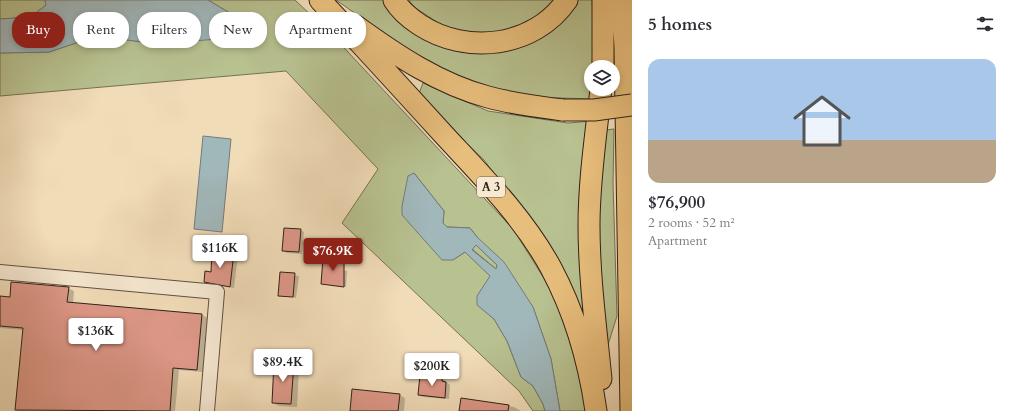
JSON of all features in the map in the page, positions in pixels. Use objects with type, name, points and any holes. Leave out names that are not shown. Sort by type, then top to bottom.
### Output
[{"type":"highway","name":"A 3","points":[[320,0],[386,48],[416,66],[458,86],[487,97],[519,104],[564,110],[594,110],[632,105]]},
{"type":"highway","name":"A 3","points":[[320,0],[474,167],[525,227],[551,268],[570,309],[583,350],[596,411]]},
{"type":"highway","points":[[394,0],[412,20],[434,34],[454,41],[479,44],[500,42],[525,34],[550,19],[567,0]]},
{"type":"highway","points":[[603,0],[603,60]]},
{"type":"highway","points":[[622,0],[625,47],[631,411]]},
{"type":"highway","points":[[600,96],[591,186],[589,224],[590,265],[604,411]]},
{"type":"lane","points":[[0,272],[218,292],[207,411]]},
{"type":"green space","points":[[0,0],[45,0],[46,5],[37,12],[12,12],[12,18],[0,19]]},
{"type":"green space","points":[[208,0],[295,0],[308,12],[275,12],[275,48],[344,48],[513,229],[557,299],[572,333],[589,411],[560,411],[551,359],[533,307],[470,228],[447,227],[443,223],[444,211],[414,173],[453,260],[465,252],[491,276],[478,296],[478,305],[494,319],[507,341],[521,377],[533,386],[543,404],[545,411],[533,411],[519,391],[342,223],[378,169],[286,71],[0,96],[0,53],[49,52],[65,48],[73,44],[73,48],[129,48],[129,40],[137,41],[137,48],[201,48],[201,37],[209,36],[209,48],[267,48],[267,12],[228,12]]},
{"type":"green space","points":[[336,0],[389,0],[428,40],[461,52],[500,53],[529,42],[573,0],[592,0],[595,60],[584,60],[584,96],[593,96],[594,99],[529,97],[479,85],[425,62],[366,21],[366,12],[353,12]]},
{"type":"green space","points":[[409,0],[556,0],[535,20],[510,30],[484,35],[451,31],[414,7]]},
{"type":"green space","points":[[423,83],[488,111],[568,123],[592,121],[588,326],[584,328],[556,255],[484,160],[418,96]]},
{"type":"green space","points":[[614,129],[613,183],[617,316],[607,348],[598,265],[598,194],[606,130]]},
{"type":"green space","points":[[476,245],[497,265],[496,269],[472,249]]},
{"type":"water","points":[[45,0],[208,0],[228,12],[209,12],[209,40],[201,40],[201,12],[137,12],[137,41],[129,40],[129,12],[73,12],[73,44],[65,47],[65,12],[37,12],[46,5]]},
{"type":"water","points":[[12,18],[12,48],[61,48],[49,52],[0,53],[0,19]]},
{"type":"water","points":[[203,136],[231,139],[222,232],[194,229]]},
{"type":"water","points":[[414,173],[444,211],[443,223],[447,227],[470,228],[477,237],[504,262],[533,307],[551,359],[560,411],[545,411],[543,404],[533,386],[521,377],[507,341],[494,319],[477,305],[477,296],[490,276],[465,252],[453,260],[442,260],[402,215],[402,206],[408,176]],"holes":[[[476,245],[497,265],[496,269],[472,250]]]},
{"type":"building","points":[[284,228],[301,229],[299,252],[282,251]]},
{"type":"building","points":[[212,250],[234,252],[230,287],[204,282],[205,271],[211,272]]},
{"type":"building","points":[[323,258],[344,259],[344,287],[321,284]]},
{"type":"building","points":[[280,272],[295,273],[293,297],[278,296]]},
{"type":"building","points":[[11,282],[69,287],[67,302],[202,314],[197,370],[173,368],[170,411],[15,410],[23,328],[0,326],[0,296],[10,297]]},
{"type":"building","points":[[274,362],[294,363],[291,404],[272,403]]},
{"type":"building","points":[[420,375],[442,377],[442,381],[446,382],[445,398],[418,395]]},
{"type":"building","points":[[352,389],[400,394],[398,411],[350,411]]},
{"type":"building","points":[[461,398],[509,405],[508,411],[459,411]]}]
